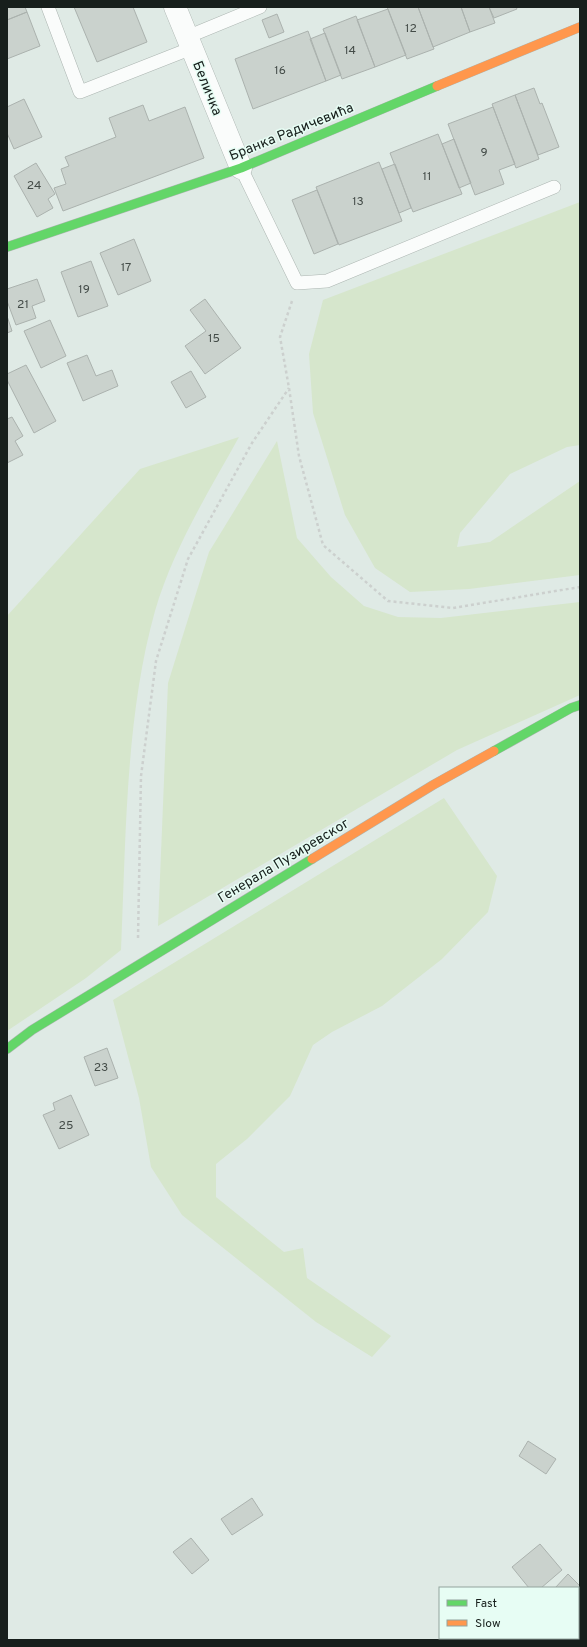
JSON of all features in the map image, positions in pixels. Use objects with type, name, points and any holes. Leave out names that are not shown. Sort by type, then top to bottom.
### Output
[{"type":"street","name":"Беличка","points":[[175,7],[240,168]]},
{"type":"street","name":"Бранка Радичевића","points":[[7,247],[240,168],[580,28]]},
{"type":"street","name":"Генерала Пузиревског","points":[[7,1049],[32,1030],[138,964],[434,785],[571,708],[580,705]]},
{"type":"lane","points":[[48,7],[80,92],[190,43],[260,7]]},
{"type":"lane","points":[[240,168],[297,284],[327,281],[554,187]]},
{"type":"path","points":[[297,284],[280,336],[290,388],[299,456],[323,545],[388,601],[453,608],[580,587]]},
{"type":"path","points":[[138,964],[141,776],[156,661],[188,559],[252,443],[290,388]]},
{"type":"green space","points":[[580,202],[580,445],[567,447],[510,474],[460,533],[457,547],[490,542],[580,481],[580,575],[469,589],[410,592],[375,568],[345,515],[313,413],[309,354],[323,300]]},
{"type":"green space","points":[[239,437],[181,543],[155,611],[145,652],[132,736],[126,823],[121,950],[86,978],[7,1031],[7,616],[140,469]]},
{"type":"green space","points":[[277,441],[297,538],[331,577],[364,606],[398,617],[441,618],[580,602],[580,695],[457,750],[158,926],[168,683],[209,552]]},
{"type":"green space","points":[[444,798],[497,876],[488,912],[442,959],[382,1006],[332,1032],[313,1045],[290,1096],[247,1139],[216,1164],[216,1197],[284,1252],[303,1248],[307,1278],[391,1336],[372,1357],[316,1322],[182,1215],[151,1167],[139,1098],[113,1000]]},
{"type":"building","points":[[7,7],[25,7],[27,12],[7,20]]},
{"type":"building","points":[[74,7],[133,7],[147,42],[97,62]]},
{"type":"building","points":[[387,7],[418,7],[434,49],[407,59]]},
{"type":"building","points":[[418,7],[461,7],[470,32],[433,47]]},
{"type":"building","points":[[461,7],[489,7],[495,23],[470,32]]},
{"type":"building","points":[[489,7],[516,7],[517,9],[494,18]]},
{"type":"building","points":[[388,9],[406,55],[375,67],[357,20]]},
{"type":"building","points":[[27,12],[40,46],[7,59],[7,20]]},
{"type":"building","points":[[277,14],[284,32],[269,38],[262,20]]},
{"type":"building","points":[[356,16],[375,67],[342,79],[323,29]]},
{"type":"building","points":[[308,31],[326,81],[253,109],[235,59]]},
{"type":"building","points":[[325,33],[341,75],[326,81],[310,39]]},
{"type":"building","points":[[534,88],[540,104],[542,103],[559,147],[538,155],[515,95]]},
{"type":"building","points":[[515,95],[539,159],[516,168],[492,104]]},
{"type":"building","points":[[24,99],[42,137],[14,149],[7,133],[7,107]]},
{"type":"building","points":[[143,105],[149,121],[185,107],[204,158],[63,211],[54,188],[66,184],[61,169],[69,166],[65,157],[116,137],[109,118]]},
{"type":"building","points":[[493,107],[515,164],[499,170],[504,184],[475,195],[448,124]]},
{"type":"building","points":[[438,134],[462,194],[413,212],[390,153]]},
{"type":"building","points":[[454,139],[471,183],[459,188],[442,144]]},
{"type":"building","points":[[379,162],[402,221],[339,245],[316,187]]},
{"type":"building","points":[[36,163],[55,194],[48,199],[53,208],[37,217],[14,176]]},
{"type":"building","points":[[395,164],[411,208],[399,213],[382,169]]},
{"type":"building","points":[[317,190],[338,244],[314,254],[292,200]]},
{"type":"building","points":[[134,239],[151,281],[118,295],[100,253]]},
{"type":"building","points":[[91,261],[108,306],[78,317],[61,272]]},
{"type":"building","points":[[37,279],[45,301],[32,306],[36,318],[16,325],[7,301],[7,289]]},
{"type":"building","points":[[205,299],[241,348],[205,374],[185,346],[206,331],[190,310]]},
{"type":"building","points":[[7,316],[12,331],[7,333]]},
{"type":"building","points":[[50,320],[66,356],[41,368],[24,331]]},
{"type":"building","points":[[87,355],[96,376],[112,370],[118,386],[83,401],[67,363]]},
{"type":"building","points":[[26,365],[56,421],[34,433],[7,380],[7,374]]},
{"type":"building","points":[[191,371],[206,397],[186,408],[171,382]]},
{"type":"building","points":[[12,417],[23,436],[15,441],[23,455],[7,463],[7,419]]},
{"type":"building","points":[[107,1048],[118,1078],[95,1086],[84,1057]]},
{"type":"building","points":[[71,1095],[89,1135],[59,1149],[43,1115],[55,1110],[53,1103]]},
{"type":"building","points":[[528,1441],[556,1459],[546,1474],[519,1456]]},
{"type":"building","points":[[252,1498],[263,1515],[232,1535],[221,1519]]},
{"type":"building","points":[[191,1538],[209,1560],[192,1574],[173,1552]]},
{"type":"building","points":[[540,1544],[562,1570],[542,1587],[528,1587],[512,1567]]},
{"type":"building","points":[[568,1574],[580,1586],[580,1599],[579,1600],[579,1587],[556,1587]]},
{"type":"traffic: fast","points":[[7,247],[241,168],[437,86]]},
{"type":"traffic: fast","points":[[494,751],[571,708],[580,705]]},
{"type":"traffic: fast","points":[[7,1049],[32,1030],[312,859]]},
{"type":"traffic: slow","points":[[437,86],[580,27]]},
{"type":"traffic: slow","points":[[312,859],[433,785],[494,751]]}]
